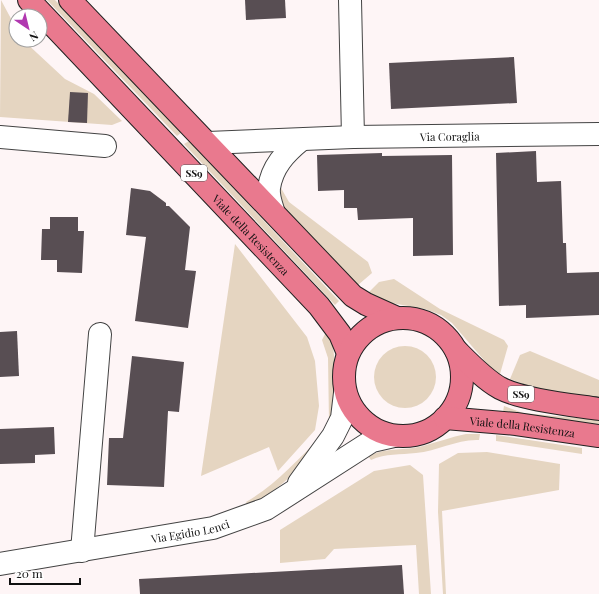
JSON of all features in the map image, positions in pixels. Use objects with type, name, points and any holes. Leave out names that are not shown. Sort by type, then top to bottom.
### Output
[{"type":"main road","name":"Viale della Resistenza","points":[[29,0],[319,306],[340,334],[348,353]]},
{"type":"main road","name":"SS9","points":[[70,0],[273,210],[353,296],[366,304],[397,318]]},
{"type":"main road","points":[[397,318],[415,318],[432,325],[446,336],[456,350],[462,368],[462,386],[456,403],[445,418],[431,429],[413,436],[394,436],[378,431],[364,422],[352,409],[346,393],[344,373],[348,353],[356,340],[368,329],[382,321],[397,318]]},
{"type":"main road","name":"SS9","points":[[456,350],[476,369],[500,388],[527,396],[599,410]]},
{"type":"main road","name":"Viale della Resistenza","points":[[445,418],[516,424],[599,436]]},
{"type":"street","points":[[350,0],[353,137]]},
{"type":"street","name":"Via Coraglia","points":[[208,143],[353,137],[599,134]]},
{"type":"street","points":[[0,137],[105,146]]},
{"type":"street","points":[[273,210],[269,189],[275,169],[283,155],[301,140]]},
{"type":"street","points":[[82,551],[100,334]]},
{"type":"street","name":"Via Egidio Lenci","points":[[292,492],[333,436],[342,418],[346,393]]},
{"type":"street","name":"Via Egidio Lenci","points":[[0,564],[213,528],[266,509],[372,441],[394,436]]},
{"type":"shaded area","points":[[1,0],[8,13],[8,48],[32,48],[65,79],[94,94],[122,121],[112,125],[0,117]]},
{"type":"shaded area","points":[[47,0],[55,0],[182,132],[177,136]]},
{"type":"shaded area","points":[[189,141],[339,301],[335,305],[184,144]]},
{"type":"shaded area","points":[[281,188],[289,202],[368,262],[372,273],[358,285],[284,207],[281,200]]},
{"type":"shaded area","points":[[235,244],[307,337],[315,361],[319,406],[315,430],[278,471],[269,447],[201,476]]},
{"type":"shaded area","points":[[394,279],[440,309],[504,340],[508,346],[500,374],[489,366],[452,323],[441,315],[425,309],[391,303],[368,293],[379,282]]},
{"type":"shaded area","points":[[326,332],[333,346],[338,393],[329,423],[328,358],[322,340]]},
{"type":"shaded area","points":[[399,346],[411,346],[427,355],[434,365],[436,377],[434,389],[427,399],[411,408],[399,408],[388,403],[379,394],[374,383],[374,371],[379,360],[388,351]]},
{"type":"shaded area","points":[[530,351],[599,380],[599,398],[534,388],[510,379],[520,355]]},
{"type":"shaded area","points":[[504,406],[523,413],[599,420],[599,426],[503,412]]},
{"type":"shaded area","points":[[466,434],[480,434],[479,440],[463,441],[424,452],[382,456],[371,460],[368,456],[382,451],[423,446]]},
{"type":"shaded area","points":[[496,435],[582,448],[582,454],[496,441]]},
{"type":"shaded area","points":[[320,437],[298,469],[289,478],[260,500],[248,506],[246,502],[276,481]]},
{"type":"shaded area","points":[[487,452],[560,464],[559,490],[442,511],[446,594],[443,594],[438,512],[439,464],[458,453]]},
{"type":"shaded area","points":[[410,465],[423,475],[431,594],[419,594],[416,545],[334,549],[325,559],[280,563],[280,530],[374,471]]},
{"type":"building","points":[[245,0],[285,0],[286,18],[246,20]]},
{"type":"building","points":[[514,57],[517,103],[391,109],[389,63]]},
{"type":"building","points":[[70,92],[88,93],[87,123],[68,122]]},
{"type":"building","points":[[536,151],[537,182],[561,181],[563,243],[566,243],[567,273],[599,272],[599,315],[526,318],[526,305],[499,306],[496,153]]},
{"type":"building","points":[[382,153],[382,156],[452,155],[453,255],[413,256],[413,218],[358,220],[357,208],[344,208],[344,190],[318,191],[317,155]]},
{"type":"building","points":[[131,188],[150,191],[166,203],[166,206],[169,206],[190,227],[185,270],[196,271],[188,328],[135,321],[146,237],[126,235]]},
{"type":"building","points":[[50,217],[78,217],[78,231],[84,231],[82,273],[57,272],[57,260],[41,260],[42,229],[50,229]]},
{"type":"building","points":[[17,331],[19,376],[0,377],[0,332]]},
{"type":"building","points":[[132,356],[184,362],[179,412],[168,411],[164,487],[107,485],[109,438],[123,438]]},
{"type":"building","points":[[54,427],[55,454],[35,455],[35,463],[0,464],[0,429]]},
{"type":"building","points":[[402,565],[404,594],[140,594],[139,579]]}]
